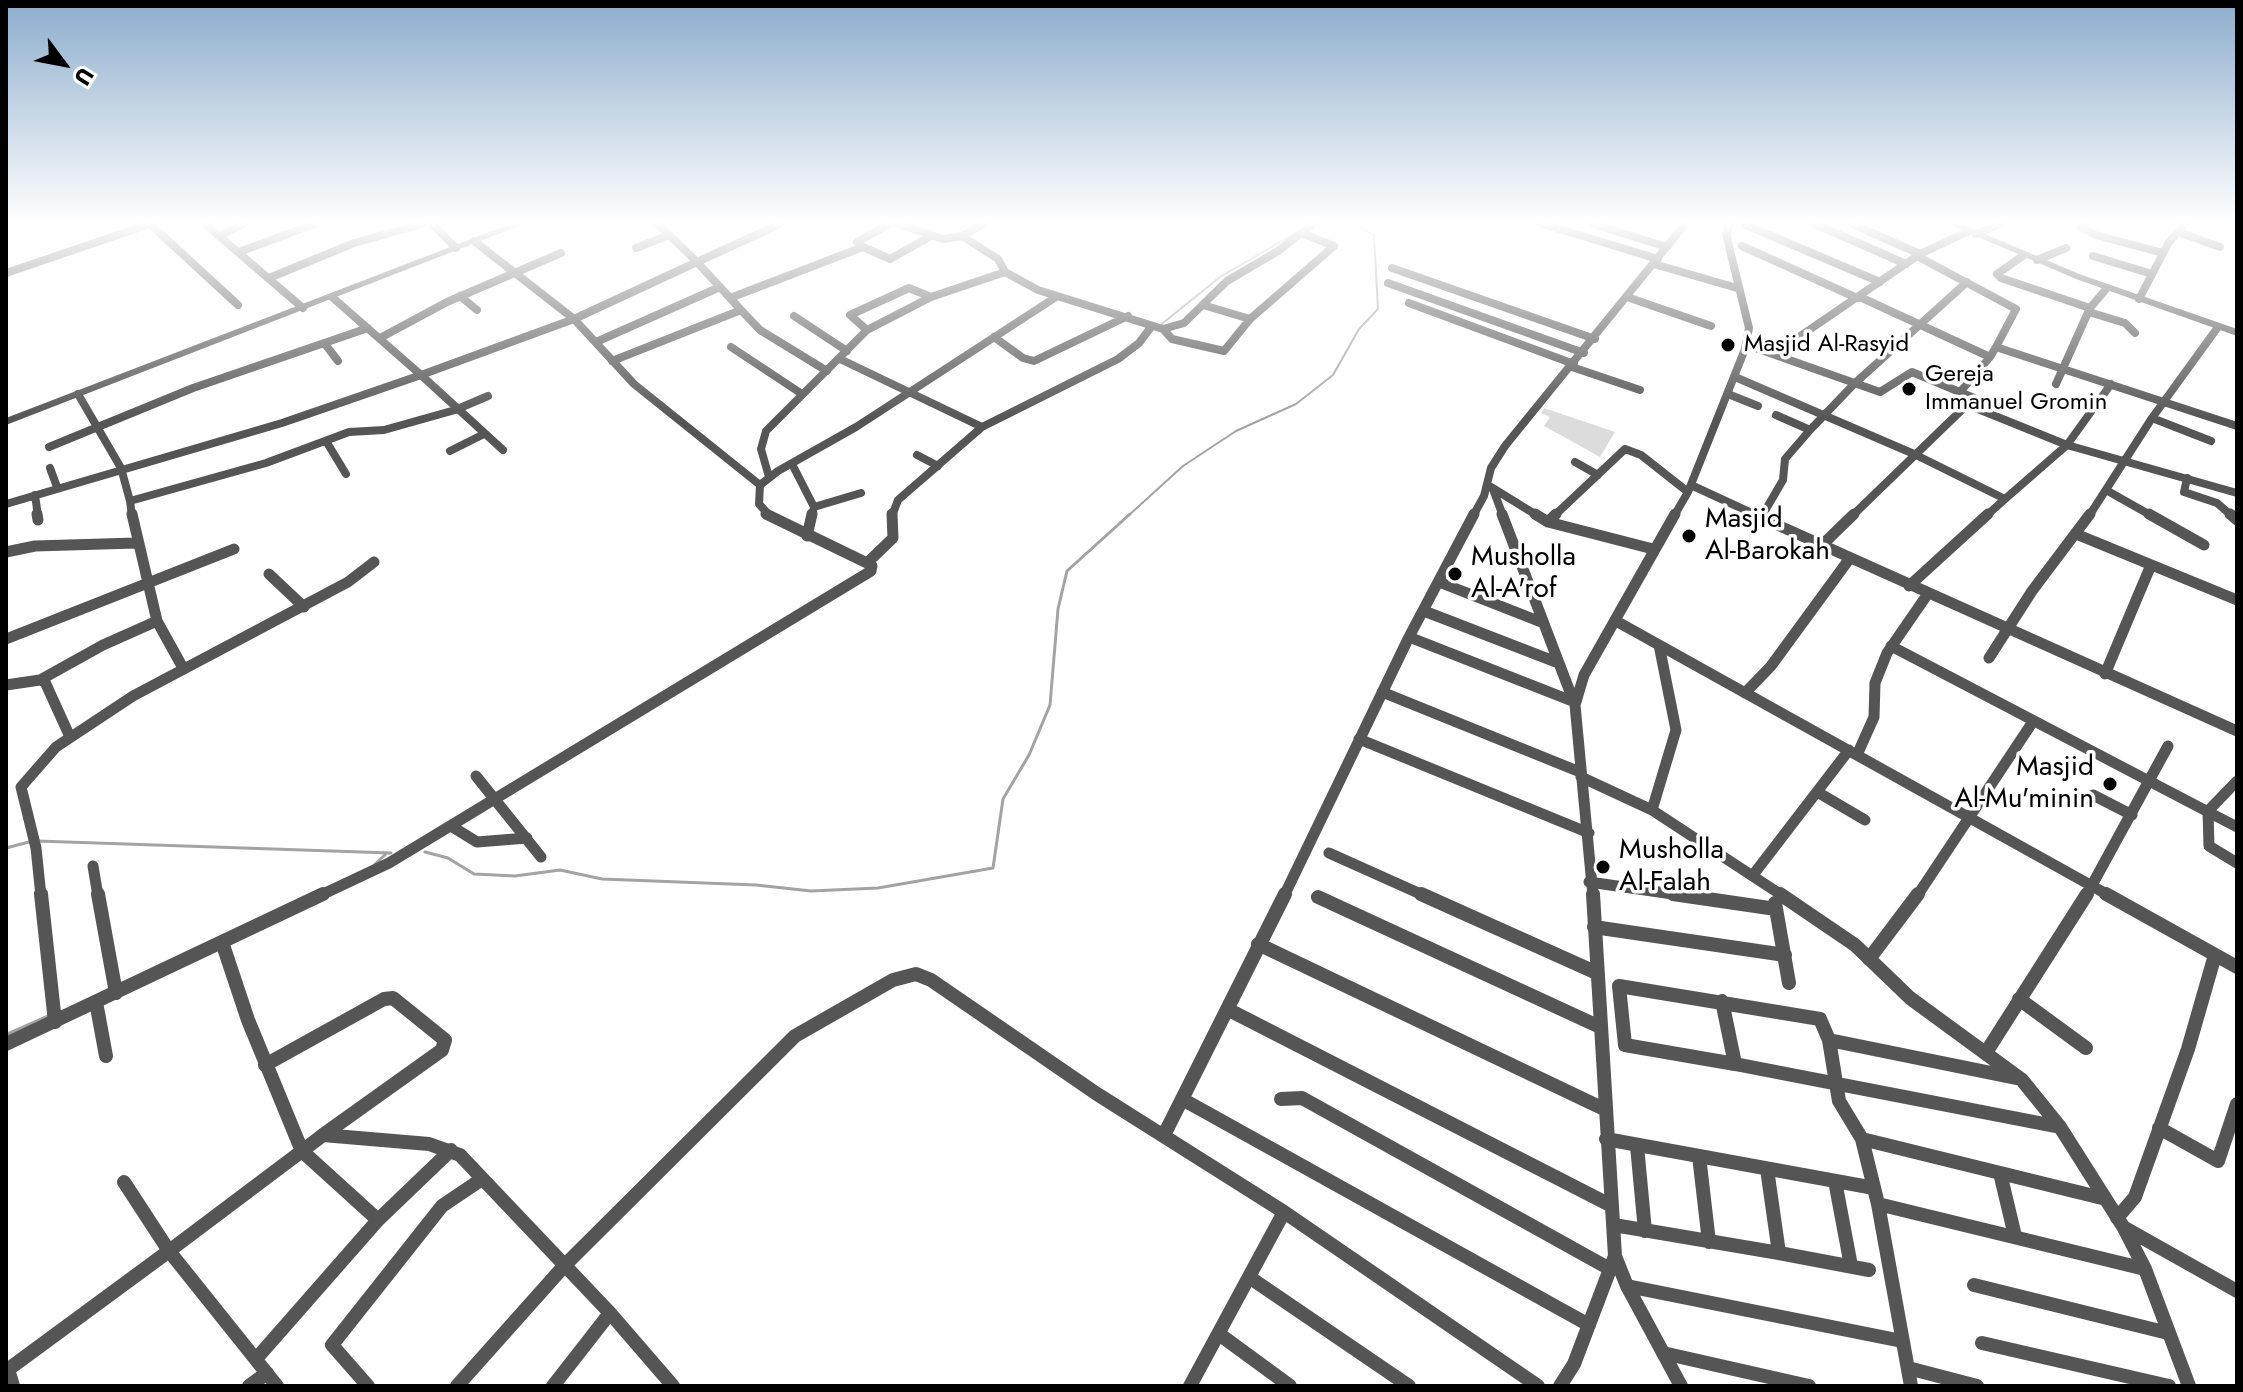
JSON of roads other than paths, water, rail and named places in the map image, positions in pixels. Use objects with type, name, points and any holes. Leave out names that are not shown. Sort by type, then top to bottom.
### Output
[{"type":"street","points":[[221,289],[238,305]]},
{"type":"street","points":[[281,289],[303,308]]},
{"type":"street","points":[[6,422],[352,289]]},
{"type":"street","points":[[380,338],[477,289]]},
{"type":"street","points":[[535,289],[574,319],[632,382],[760,485]]},
{"type":"street","points":[[6,504],[282,423],[574,319],[639,289]]},
{"type":"street","points":[[596,342],[716,289]]},
{"type":"street","points":[[722,289],[760,330],[827,371]]},
{"type":"street","points":[[730,298],[754,289]]},
{"type":"street","points":[[867,330],[850,315],[907,289]]},
{"type":"street","points":[[911,289],[931,297]]},
{"type":"street","points":[[769,477],[762,439],[802,394],[867,330],[931,297],[955,289]]},
{"type":"street","points":[[1040,289],[1056,297],[1128,316],[1157,328],[1172,339],[1221,352],[1250,319],[1285,289]]},
{"type":"street","points":[[6,1044],[223,945],[389,863],[857,581],[893,538],[894,505],[982,427],[1118,359],[1157,328],[1184,323],[1219,289]]},
{"type":"street","points":[[1405,289],[1584,353]]},
{"type":"street","points":[[1452,289],[1595,339]]},
{"type":"street","points":[[1164,1135],[1229,1010],[1258,944],[1409,637],[1489,486],[1505,446],[1633,289]]},
{"type":"street","points":[[1574,703],[1584,675],[1689,489],[1728,394],[1739,378],[1750,346],[1749,328],[1737,289]]},
{"type":"street","points":[[1838,289],[1990,357]]},
{"type":"street","points":[[1774,354],[1870,289]]},
{"type":"street","points":[[1761,518],[1783,480],[1785,459],[1810,430],[1854,384],[1960,289]]},
{"type":"street","points":[[1960,392],[1990,357],[2016,309],[1981,289]]},
{"type":"street","points":[[1987,292],[1990,289]]},
{"type":"street","points":[[2031,289],[2125,323],[2135,333]]},
{"type":"street","points":[[2056,384],[2090,310],[2106,289]]},
{"type":"street","points":[[2110,289],[2237,333]]},
{"type":"street","points":[[2139,299],[2144,289]]},
{"type":"street","points":[[460,296],[477,310]]},
{"type":"street","points":[[332,297],[503,450]]},
{"type":"street","points":[[869,565],[807,536],[762,510],[759,504],[760,485],[1056,297]]},
{"type":"street","points":[[1627,297],[1711,326]]},
{"type":"street","points":[[1409,303],[1640,390]]},
{"type":"street","points":[[1203,305],[1250,319]]},
{"type":"street","points":[[612,361],[741,310]]},
{"type":"street","points":[[794,316],[847,351]]},
{"type":"street","points":[[994,337],[1025,359],[1034,361],[1128,316]]},
{"type":"street","points":[[1989,658],[2124,464],[2163,402],[2218,327]]},
{"type":"street","points":[[49,447],[193,388],[368,328]]},
{"type":"street","points":[[325,344],[338,361]]},
{"type":"street","points":[[1750,346],[1883,392],[1912,372],[1973,397],[1822,545]]},
{"type":"street","points":[[731,347],[802,394]]},
{"type":"street","points":[[1996,347],[2237,426]]},
{"type":"street","points":[[840,359],[911,390],[982,427]]},
{"type":"street","points":[[1739,378],[1914,454],[2005,499]]},
{"type":"street","points":[[1909,586],[2067,445],[2111,384]]},
{"type":"street","points":[[78,394],[121,468],[137,548],[157,621],[183,668]]},
{"type":"street","points":[[1728,394],[1758,406]]},
{"type":"street","points":[[130,501],[266,463],[354,431],[384,430],[455,410],[488,396]]},
{"type":"street","points":[[1968,405],[2124,464],[2237,493]]},
{"type":"street","points":[[1776,415],[1810,430]]},
{"type":"street","points":[[2152,418],[2211,441]]},
{"type":"street","points":[[450,451],[484,434]]},
{"type":"street","points":[[326,441],[346,474]]},
{"type":"street","points":[[1548,522],[1628,449],[1689,489],[1761,518],[1927,595],[2237,731]]},
{"type":"street","points":[[917,455],[938,466]]},
{"type":"street","points":[[1575,462],[1598,475]]},
{"type":"street","points":[[792,464],[814,507],[807,536]]},
{"type":"street","points":[[50,468],[57,487]]},
{"type":"street","points":[[2187,478],[2184,492],[2217,503],[2237,520]]},
{"type":"street","points":[[1489,486],[1548,522],[1653,549]]},
{"type":"street","points":[[1489,486],[1574,703],[1589,833],[1589,882],[1614,1225],[1613,1262],[1574,1364],[1560,1386]]},
{"type":"street","points":[[2106,490],[2134,503],[2172,530],[2204,545]]},
{"type":"street","points":[[814,507],[861,493]]},
{"type":"street","points":[[35,495],[38,520]]},
{"type":"street","points":[[2076,534],[2237,600]]},
{"type":"street","points":[[6,552],[35,546],[137,548]]},
{"type":"street","points":[[6,639],[146,581],[234,549]]},
{"type":"street","points":[[1745,693],[1771,666],[1850,558]]},
{"type":"street","points":[[6,791],[21,787],[70,737],[183,668],[348,582],[374,562]]},
{"type":"street","points":[[2105,674],[2151,565]]},
{"type":"street","points":[[269,574],[304,607]]},
{"type":"street","points":[[1439,582],[1541,622]]},
{"type":"street","points":[[1753,875],[1853,752],[1874,717],[1875,683],[1891,646],[1927,595]]},
{"type":"street","points":[[1424,611],[1556,662]]},
{"type":"street","points":[[6,685],[40,680],[103,645],[157,621]]},
{"type":"street","points":[[1616,621],[2237,967]]},
{"type":"street","points":[[1409,637],[1574,703]]},
{"type":"street","points":[[1652,810],[1676,730],[1659,645]]},
{"type":"street","points":[[1891,646],[2032,723],[2237,827]]},
{"type":"street","points":[[40,680],[45,682],[70,737]]},
{"type":"street","points":[[1382,692],[1581,775],[1652,810],[1855,945],[1910,998],[1987,1051],[2022,1080],[2060,1127],[2102,1198],[2121,1223],[2145,1269],[2189,1386]]},
{"type":"street","points":[[1869,959],[1940,866],[2032,723]]},
{"type":"street","points":[[1359,739],[1589,833]]},
{"type":"street","points":[[1987,1051],[2091,888],[2168,746]]},
{"type":"street","points":[[476,776],[541,857]]},
{"type":"street","points":[[2237,781],[2208,811],[2209,846],[2237,863]]},
{"type":"street","points":[[21,787],[35,843],[55,1022]]},
{"type":"street","points":[[1819,793],[1865,820]]},
{"type":"street","points":[[2093,795],[2132,815]]},
{"type":"street","points":[[451,826],[477,842],[527,838]]},
{"type":"street","points":[[1329,853],[1597,973]]},
{"type":"street","points":[[93,866],[116,993]]},
{"type":"street","points":[[1589,882],[1776,909]]},
{"type":"street","points":[[1774,890],[1789,983]]},
{"type":"street","points":[[1318,897],[1600,1020],[1620,1017]]},
{"type":"street","points":[[1594,927],[1785,955]]},
{"type":"street","points":[[1258,944],[1606,1110]]},
{"type":"street","points":[[223,945],[265,1065],[302,1151],[378,1220]]},
{"type":"street","points":[[2121,1223],[2135,1197],[2188,1049],[2215,955]]},
{"type":"street","points":[[457,1386],[565,1265],[795,1036],[904,975],[923,975],[1097,1094],[1284,1212],[1538,1386]]},
{"type":"street","points":[[1911,1386],[1878,1204],[1862,1139],[1839,1101],[1837,1082],[1825,1025],[1812,1015],[1624,984],[1619,986],[1623,1041],[1629,1047],[1837,1082],[2060,1127]]},
{"type":"street","points":[[13,1386],[7,1370],[442,1050],[445,1040],[393,998],[384,999],[265,1065]]},
{"type":"street","points":[[2019,999],[2086,1048]]},
{"type":"street","points":[[1722,1001],[1735,1064]]},
{"type":"street","points":[[96,1002],[106,1056]]},
{"type":"street","points":[[1229,1010],[1612,1206]]},
{"type":"street","points":[[1829,1040],[2022,1080]]},
{"type":"street","points":[[1281,1099],[1302,1098],[1613,1262],[1681,1386]]},
{"type":"street","points":[[1182,1099],[1589,1325]]},
{"type":"street","points":[[2159,1128],[2218,1161],[2237,1104]]},
{"type":"street","points":[[323,1135],[429,1144],[451,1150],[565,1265],[673,1386]]},
{"type":"street","points":[[1606,1139],[1874,1188]]},
{"type":"street","points":[[1862,1139],[2102,1198]]},
{"type":"street","points":[[1637,1146],[1645,1231]]},
{"type":"street","points":[[249,1386],[267,1373],[378,1220],[451,1150]]},
{"type":"street","points":[[1699,1156],[1709,1242]]},
{"type":"street","points":[[1767,1169],[1779,1253]]},
{"type":"street","points":[[2000,1173],[2015,1236]]},
{"type":"street","points":[[368,1386],[332,1345],[442,1206],[479,1175]]},
{"type":"street","points":[[1835,1181],[1851,1266]]},
{"type":"street","points":[[124,1182],[169,1251],[267,1373]]},
{"type":"street","points":[[1878,1204],[2145,1269]]},
{"type":"street","points":[[1190,1386],[1284,1212]]},
{"type":"street","points":[[2121,1223],[2237,1291]]},
{"type":"street","points":[[1614,1225],[1869,1270]]},
{"type":"street","points":[[1249,1277],[1409,1386]]},
{"type":"street","points":[[1974,1285],[2168,1333]]},
{"type":"street","points":[[1627,1286],[1902,1341]]},
{"type":"street","points":[[553,1386],[610,1313]]},
{"type":"street","points":[[1219,1334],[1290,1386]]},
{"type":"street","points":[[1982,1343],[2169,1386]]},
{"type":"street","points":[[1663,1353],[1809,1386]]},
{"type":"street","points":[[1908,1368],[1977,1386]]},
{"type":"waterway","points":[[1158,327],[1205,289]]},
{"type":"waterway","points":[[1128,516],[1183,466],[1236,431],[1296,404],[1333,375],[1359,329],[1378,309],[1377,289]]},
{"type":"waterway","points":[[921,484],[940,468]]},
{"type":"waterway","points":[[425,852],[448,858],[474,874],[515,876],[560,870],[602,879],[756,885],[811,891],[878,888],[993,868],[1003,799],[1029,755],[1050,705],[1058,609],[1067,571],[1130,514]]},
{"type":"waterway","points":[[37,841],[391,853]]},
{"type":"waterway","points":[[6,848],[29,842]]},
{"type":"waterway","points":[[375,864],[387,853]]},
{"type":"waterway","points":[[6,1035],[49,1016]]},
{"type":"place","name":"Masjid Al-Rasyid","points":[[1728,345]]},
{"type":"place","name":"Gereja Immanuel Gromin","points":[[1909,389]]},
{"type":"place","name":"Masjid Al-Barokah","points":[[1689,536]]},
{"type":"place","name":"Musholla Al-A'rof","points":[[1455,574]]},
{"type":"place","name":"Masjid Al-Mu'minin","points":[[2110,784]]},
{"type":"place","name":"Musholla Al-Falah","points":[[1603,867]]}]
